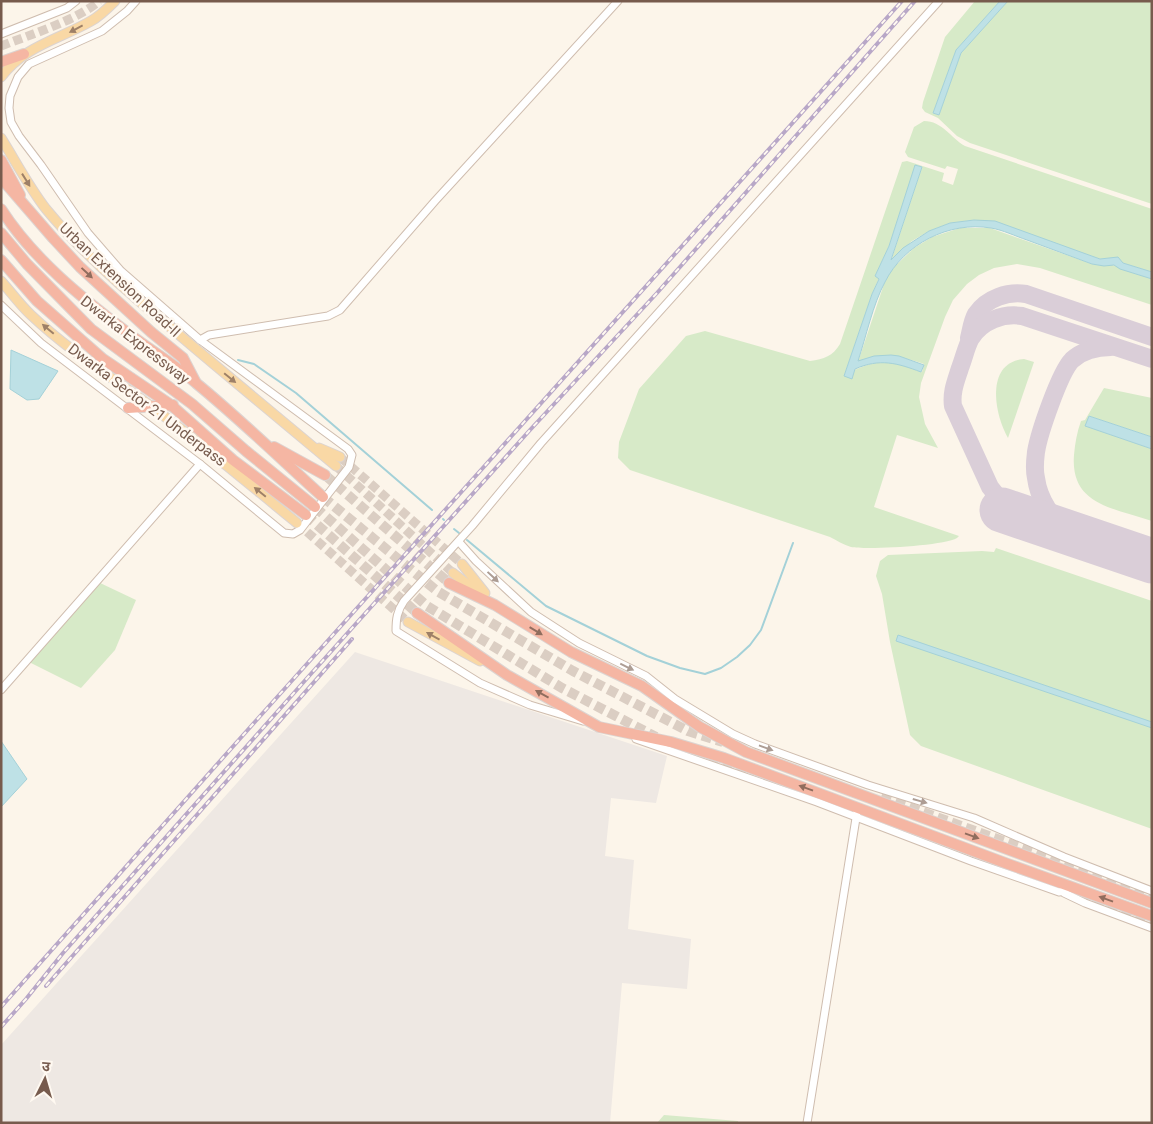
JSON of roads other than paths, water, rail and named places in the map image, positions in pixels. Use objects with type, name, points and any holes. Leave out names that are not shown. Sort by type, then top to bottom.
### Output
[{"type":"highway","points":[[1,62],[24,54]]},
{"type":"highway","points":[[1,160],[28,210]]},
{"type":"highway","name":"Urban Extension Road-II","points":[[1,178],[80,266],[183,358],[195,382]]},
{"type":"highway","name":"Dwarka Expressway","points":[[1,209],[10,224],[72,288],[129,334],[195,382],[257,438]]},
{"type":"highway","name":"Dwarka Expressway","points":[[1,232],[27,264],[92,329],[192,404],[315,507]]},
{"type":"highway","points":[[1,260],[36,301],[103,359],[171,405],[233,460],[306,515]]},
{"type":"highway","points":[[128,408],[192,404]]},
{"type":"highway","points":[[257,438],[325,475]]},
{"type":"highway","points":[[257,438],[324,497]]},
{"type":"highway","points":[[233,460],[246,451]]},
{"type":"highway","points":[[451,578],[571,652],[642,686],[700,727],[733,746],[760,758],[1152,903]]},
{"type":"highway","points":[[417,613],[507,675],[599,726],[670,742],[724,758],[857,812],[999,861],[1065,888],[1152,916]]},
{"type":"main road","points":[[1,77],[24,54],[93,20],[115,1]]},
{"type":"main road","points":[[1,138],[31,188],[68,234],[107,273],[205,358],[309,444],[338,461]]},
{"type":"main road","name":"Dwarka Sector 21 Underpass","points":[[1,281],[30,314],[52,333],[94,367],[211,452],[297,523]]},
{"type":"main road","points":[[462,564],[495,606]]},
{"type":"main road","points":[[408,622],[507,675]]},
{"type":"street","points":[[1,34],[67,8],[76,1]]},
{"type":"street","points":[[1,304],[41,343],[200,464],[284,533],[292,534],[300,530],[349,467],[352,455],[348,449],[200,340],[121,271],[88,233],[11,122],[10,96],[18,77],[28,64],[102,31],[128,11],[136,1]]},
{"type":"street","points":[[200,340],[209,335],[328,316],[340,310],[435,201],[618,1]]},
{"type":"street","points":[[599,726],[530,705],[480,683],[396,631],[396,617],[399,609],[404,601],[459,542],[541,443],[939,1]]},
{"type":"street","points":[[205,358],[213,350]]},
{"type":"street","points":[[1,690],[200,464]]},
{"type":"street","points":[[459,542],[476,561],[531,612],[579,643],[646,676],[675,700],[728,731],[755,744],[853,780],[974,818],[1049,851],[1152,891]]},
{"type":"street","points":[[807,1123],[857,812]]},
{"type":"street","points":[[1065,888],[1085,903],[1152,928]]},
{"type":"water","points":[[1000,1],[1008,1],[961,53],[939,115],[933,113],[956,50]]},
{"type":"water","points":[[915,165],[922,167],[891,260],[903,248],[929,231],[950,223],[974,220],[995,221],[1100,259],[1118,257],[1123,263],[1152,272],[1152,279],[1120,269],[1114,265],[1092,264],[991,228],[959,228],[944,232],[916,246],[893,268],[877,300],[858,361],[874,356],[899,356],[924,365],[921,372],[896,364],[881,363],[855,369],[852,379],[844,376],[879,279],[875,276],[889,246]]},
{"type":"water","points":[[11,350],[58,371],[39,399],[27,400],[10,389]]},
{"type":"water","points":[[1089,416],[1152,437],[1152,449],[1085,426]]},
{"type":"water","points":[[898,635],[1152,722],[1152,728],[896,641]]},
{"type":"water","points":[[1,741],[27,779],[1,807]]},
{"type":"waterway","points":[[238,360],[254,364],[296,393],[432,510]]},
{"type":"waterway","points":[[454,529],[459,533]]},
{"type":"waterway","points":[[467,540],[546,606],[647,656],[680,668],[705,674],[721,668],[737,657],[750,645],[761,630],[793,543]]},
{"type":"tunnel","points":[[1,46],[66,21],[99,1]]},
{"type":"tunnel","points":[[340,457],[462,564]]},
{"type":"tunnel","points":[[336,466],[453,573]]},
{"type":"tunnel","points":[[325,475],[449,583]]},
{"type":"tunnel","points":[[323,497],[437,591],[573,671],[688,731],[723,742]]},
{"type":"tunnel","points":[[315,507],[427,606],[562,688],[656,737]]},
{"type":"tunnel","points":[[306,515],[417,613]]},
{"type":"tunnel","points":[[297,523],[408,622]]},
{"type":"tunnel","points":[[680,750],[752,773]]},
{"type":"tunnel","points":[[881,797],[1152,895]]},
{"type":"tunnel","points":[[981,859],[1152,923]]},
{"type":"railway","points":[[1,1007],[902,1]]},
{"type":"railway","points":[[1,1027],[63,953],[309,676],[530,430],[657,293],[915,1]]},
{"type":"railway","points":[[46,986],[352,639]]}]
